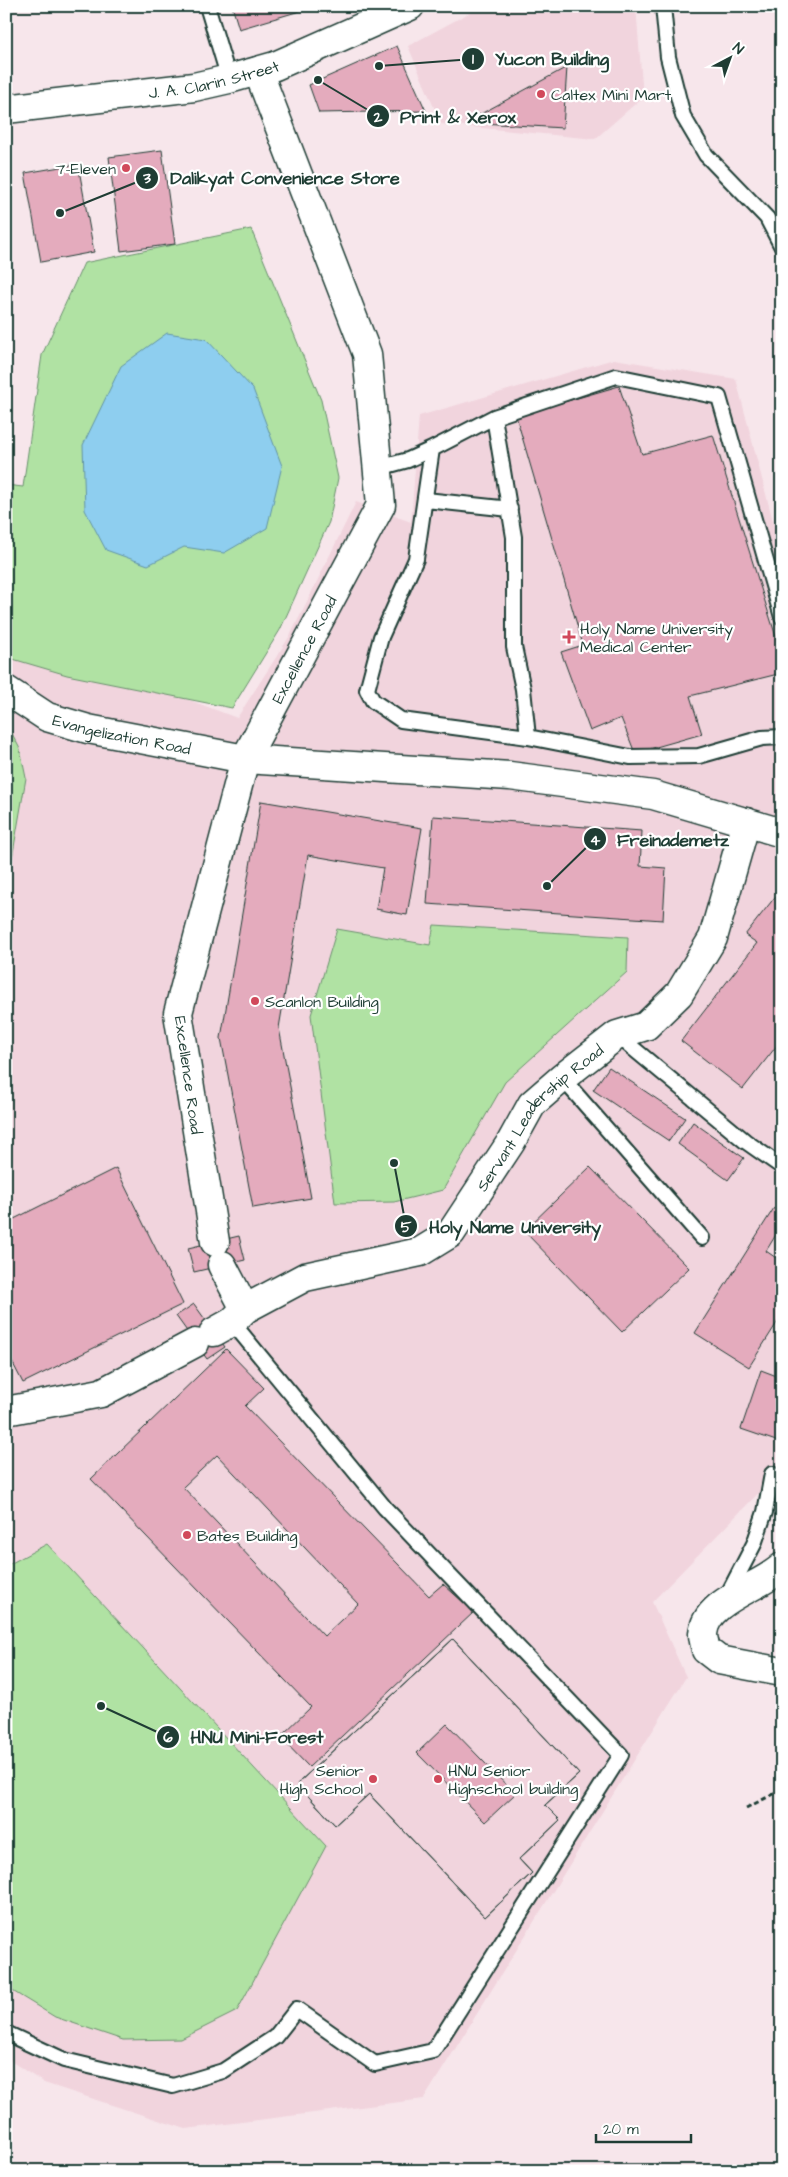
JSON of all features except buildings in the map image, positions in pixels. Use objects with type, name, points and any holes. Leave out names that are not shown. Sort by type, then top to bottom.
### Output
[{"type":"street","name":"J. A. Clarin Street","points":[[6,109],[194,88],[275,66],[410,6]]},
{"type":"street","name":"Excellence Road","points":[[222,1326],[218,1254],[178,1013],[246,759],[381,506],[367,354],[258,71]]},
{"type":"street","name":"Evangelization Road","points":[[6,690],[47,716],[80,726],[246,759],[510,776],[652,795],[746,822]]},
{"type":"street","points":[[746,822],[782,833]]},
{"type":"street","name":"Servant Leadership Road","points":[[6,1411],[101,1393],[222,1326],[305,1277],[420,1252],[450,1233],[511,1142],[532,1104],[617,1035],[646,1026],[679,994],[712,938],[746,822]]},
{"type":"street","points":[[782,1568],[754,1587],[726,1600],[707,1621],[703,1634],[706,1650],[719,1660],[782,1672]]},
{"type":"lane","points":[[208,6],[229,79]]},
{"type":"lane","points":[[663,6],[668,57],[682,116],[706,155],[740,187],[768,218],[782,247]]},
{"type":"lane","points":[[379,468],[408,460],[494,418],[616,376],[719,398],[782,617]]},
{"type":"lane","points":[[494,418],[514,537],[516,566],[514,647],[523,689],[528,737]]},
{"type":"lane","points":[[432,449],[416,559],[381,637],[367,690],[373,701],[401,720],[528,737],[630,757],[699,756],[762,738],[782,737]]},
{"type":"lane","points":[[426,500],[510,509]]},
{"type":"lane","points":[[617,1035],[745,1141],[782,1168]]},
{"type":"lane","points":[[562,1078],[702,1238]]},
{"type":"lane","points":[[6,2033],[64,2060],[173,2086],[223,2071],[275,2037],[297,2009],[375,2064],[433,2051],[621,1755],[385,1508],[222,1326]]},
{"type":"lane","points":[[726,1600],[754,1544],[765,1512],[772,1474]]},
{"type":"path","points":[[746,1808],[782,1790]]},
{"type":"shaded area","points":[[482,6],[636,6],[643,97],[595,139],[441,124],[408,46]]},
{"type":"shaded area","points":[[614,359],[736,379],[782,556],[782,1469],[652,1602],[686,1677],[424,2099],[186,2129],[44,2083],[6,2058],[6,631],[237,718],[291,634],[356,502],[411,522],[419,416]]},
{"type":"green space","points":[[251,229],[321,400],[338,478],[329,522],[280,630],[232,708],[67,675],[6,657],[6,485],[23,487],[42,355],[84,263]]},
{"type":"green space","points":[[6,722],[20,749],[26,778],[6,893]]},
{"type":"green space","points":[[434,925],[628,937],[627,972],[505,1082],[443,1190],[394,1202],[335,1203],[311,1015],[337,929],[430,945]]},
{"type":"green space","points":[[47,1544],[326,1846],[237,2011],[181,2039],[123,2040],[55,2017],[6,1987],[6,1566]]},
{"type":"water","points":[[167,333],[206,339],[253,389],[282,466],[267,528],[224,553],[184,547],[148,565],[106,550],[85,510],[83,445],[121,366]]},
{"type":"place","name":"Yucon Building","points":[[379,66]]},
{"type":"place","name":"Print & Xerox","points":[[318,80]]},
{"type":"place","name":"Caltex Mini Mart","points":[[541,94]]},
{"type":"place","name":"7-Eleven","points":[[126,168]]},
{"type":"place","name":"Dalikyat Convenience Store","points":[[60,213]]},
{"type":"place","name":"Holy Name University Medical Center","points":[[569,637]]},
{"type":"place","name":"Freinademetz","points":[[547,886]]},
{"type":"place","name":"Scanlon Building","points":[[255,1001]]},
{"type":"place","name":"Holy Name University","points":[[394,1163]]},
{"type":"place","name":"Bates Building","points":[[187,1535]]},
{"type":"place","name":"HNU Mini-Forest","points":[[101,1706]]},
{"type":"place","name":"Senior High School","points":[[373,1779]]},
{"type":"place","name":"HNU Senior Highschool building","points":[[438,1779]]}]
